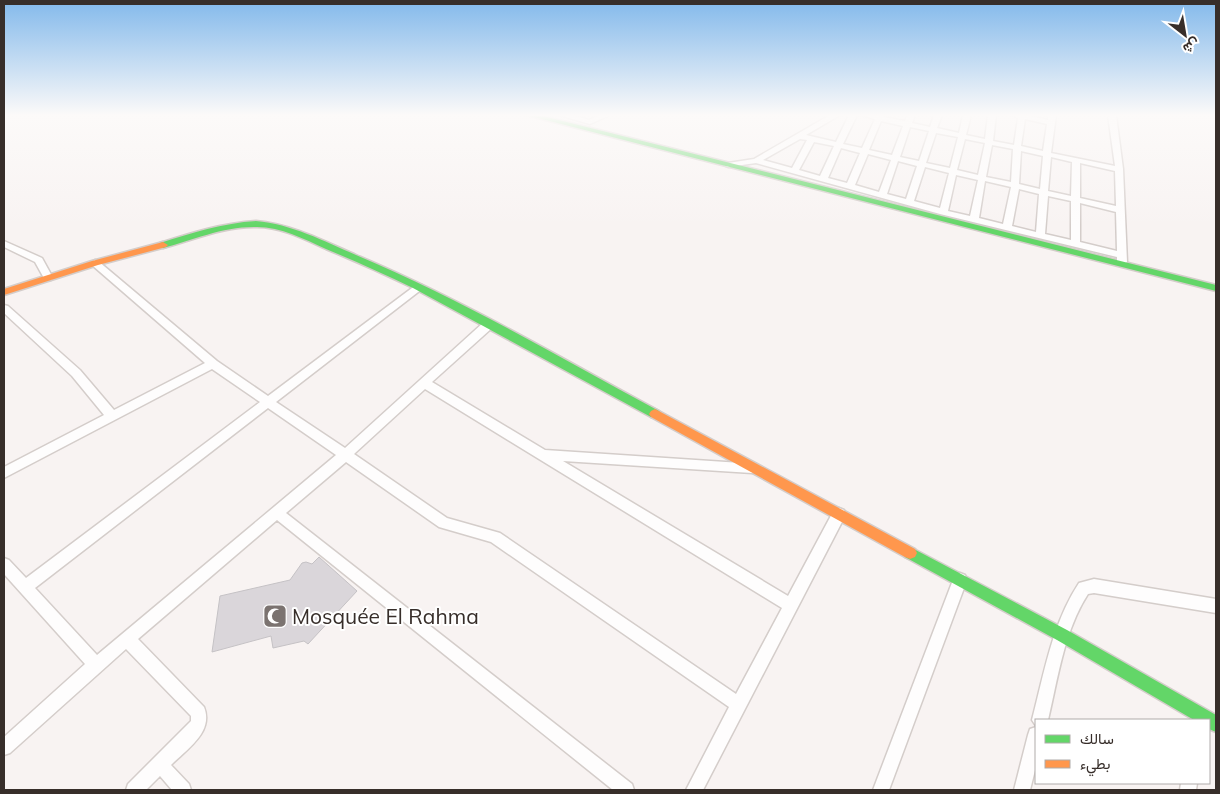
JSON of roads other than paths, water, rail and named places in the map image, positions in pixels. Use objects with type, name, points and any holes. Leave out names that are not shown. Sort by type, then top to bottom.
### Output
[{"type":"street","points":[[677,152],[1121,260]]},
{"type":"street","points":[[728,165],[756,161],[771,152]]},
{"type":"street","points":[[794,171],[805,152]]},
{"type":"street","points":[[822,179],[835,152]]},
{"type":"street","points":[[850,187],[865,152]]},
{"type":"street","points":[[870,152],[1120,210]]},
{"type":"street","points":[[882,195],[897,152]]},
{"type":"street","points":[[909,203],[926,152]]},
{"type":"street","points":[[943,212],[958,152]]},
{"type":"street","points":[[974,219],[987,152]]},
{"type":"street","points":[[1007,227],[1015,186],[1017,152]]},
{"type":"street","points":[[1037,152],[1119,169]]},
{"type":"street","points":[[1117,152],[1119,169],[1121,260]]},
{"type":"street","points":[[1040,235],[1047,154]]},
{"type":"street","points":[[1075,244],[1076,160]]},
{"type":"street","points":[[756,161],[943,212],[1075,244],[1121,260],[1216,288]]},
{"type":"street","points":[[4,292],[95,263],[214,231],[255,224],[270,226],[305,237],[419,287],[1062,635],[1198,717]]},
{"type":"street","points":[[4,244],[39,260],[48,278]]},
{"type":"street","points":[[95,263],[212,364],[444,523],[495,537],[739,705]]},
{"type":"street","points":[[25,587],[419,287]]},
{"type":"street","points":[[4,308],[86,383],[102,401],[112,417]]},
{"type":"street","points":[[4,747],[96,665],[345,455],[488,325]]},
{"type":"street","points":[[5,469],[112,417],[212,364]]},
{"type":"street","points":[[424,383],[791,606]]},
{"type":"street","points":[[543,455],[754,468]]},
{"type":"street","points":[[277,513],[626,790]]},
{"type":"street","points":[[694,790],[839,514]]},
{"type":"street","points":[[4,564],[96,665]]},
{"type":"street","points":[[881,790],[960,580]]},
{"type":"street","points":[[1040,719],[1062,635],[1079,594],[1084,588],[1094,586],[1216,606]]},
{"type":"street","points":[[127,639],[198,712],[199,723],[193,732],[134,790]]},
{"type":"street","points":[[1022,790],[1035,739]]},
{"type":"street","points":[[160,764],[183,790]]},
{"type":"place","name":"Mosquée El Rahma","points":[[275,616]]}]
